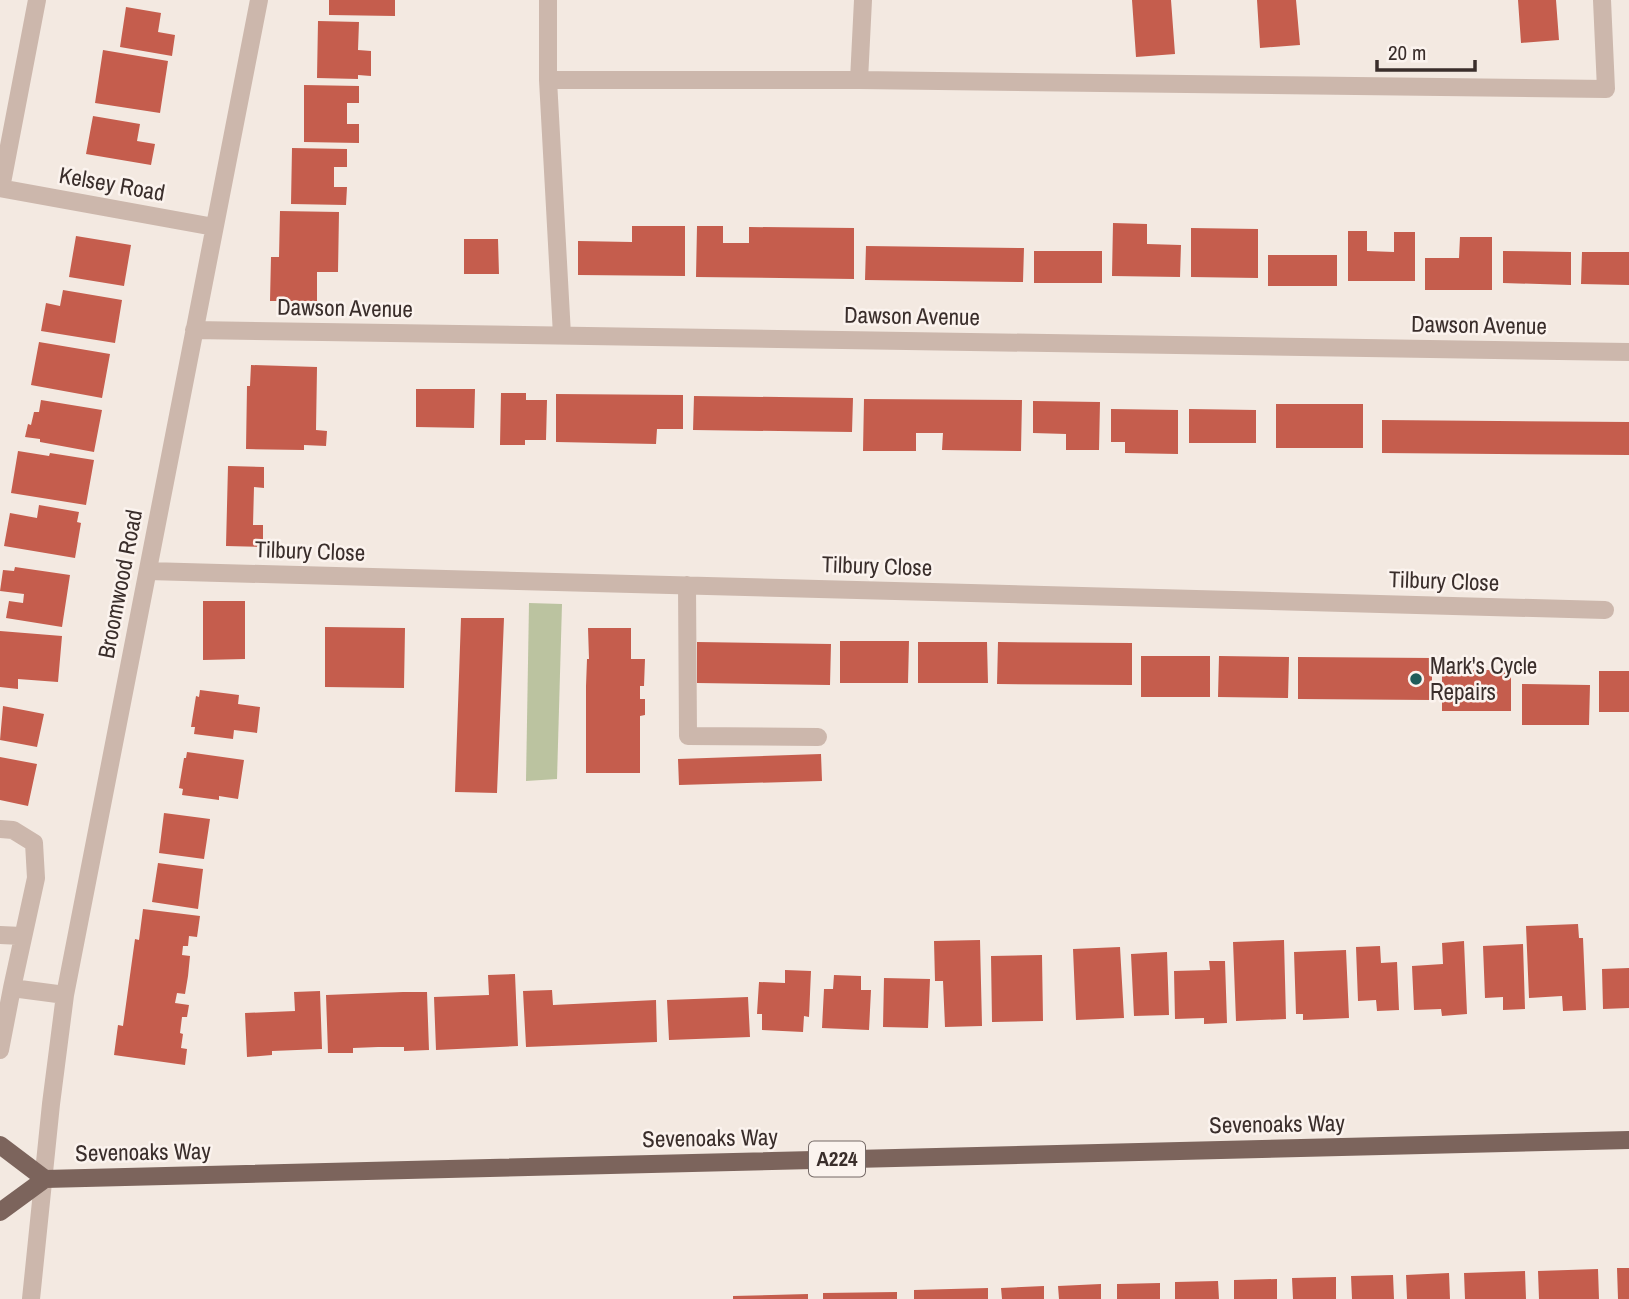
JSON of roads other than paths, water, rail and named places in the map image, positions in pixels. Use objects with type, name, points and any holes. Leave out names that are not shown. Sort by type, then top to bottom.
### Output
[{"type":"main road","name":"Sevenoaks Way","points":[[0,1212],[45,1179],[1629,1140]]},
{"type":"main road","name":"Sevenoaks Way","points":[[0,1145],[45,1179]]},
{"type":"street","points":[[1,188],[37,0]]},
{"type":"street","name":"Broomwood Road","points":[[31,1299],[65,995],[258,0]]},
{"type":"street","points":[[548,0],[548,80],[562,335]]},
{"type":"street","points":[[859,80],[863,0]]},
{"type":"street","points":[[548,80],[859,80],[1606,89],[1602,0]]},
{"type":"street","name":"Kelsey Road","points":[[1,188],[214,227]]},
{"type":"street","name":"Dawson Avenue","points":[[194,330],[1629,352]]},
{"type":"street","name":"Tilbury Close","points":[[148,571],[1605,610]]},
{"type":"street","points":[[687,585],[688,736],[818,737]]},
{"type":"street","points":[[0,829],[13,830],[34,843],[36,878],[0,1050]]},
{"type":"street","points":[[0,935],[22,936]]},
{"type":"street","points":[[12,988],[65,995]]},
{"type":"place","name":"Mark's Cycle Repairs","points":[[1416,679]]}]
